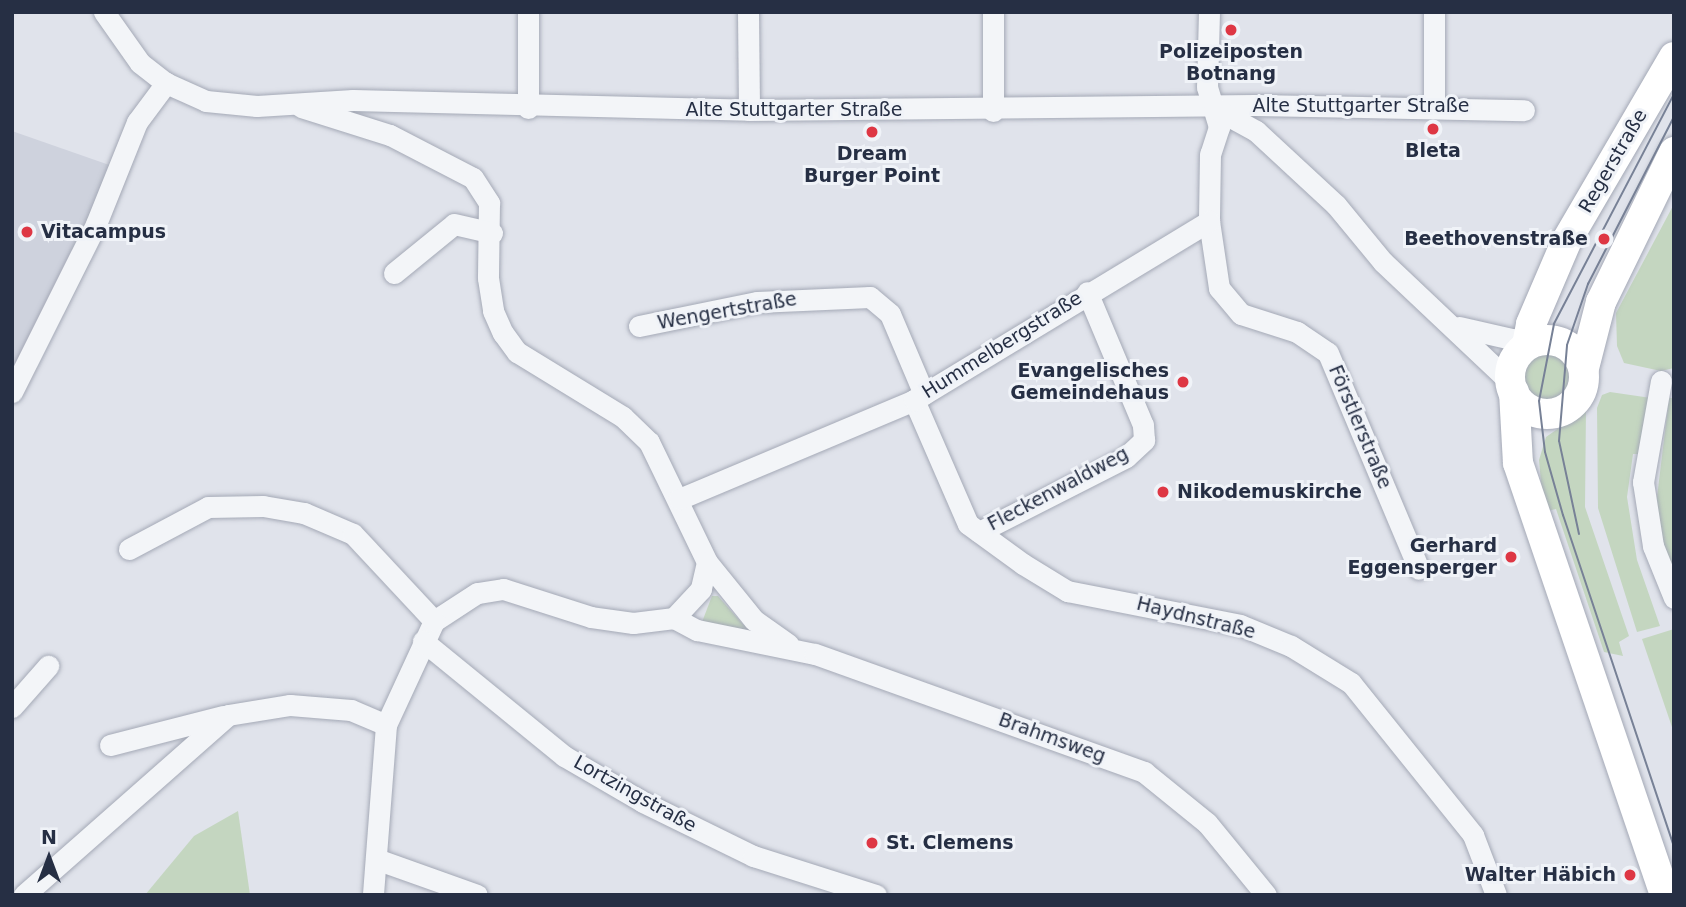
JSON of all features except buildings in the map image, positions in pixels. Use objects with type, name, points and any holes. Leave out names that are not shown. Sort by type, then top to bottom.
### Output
[{"type":"main road","name":"Regerstraße","points":[[1523,340],[1567,240],[1674,57]]},
{"type":"main road","points":[[1530,488],[1531,454],[1548,414],[1576,400],[1601,302],[1674,152]]},
{"type":"main road","points":[[1584,368],[1578,355],[1558,341],[1523,340],[1511,369],[1512,436],[1665,895]]},
{"type":"main road","points":[[1512,387],[1529,409],[1548,414]]},
{"type":"street","name":"Alte Stuttgarter Straße","points":[[104,12],[140,63],[166,83],[206,101],[299,107],[353,100],[527,108],[749,110],[993,111],[1255,105],[1434,106],[1524,110]]},
{"type":"street","points":[[527,108],[528,12]]},
{"type":"street","points":[[748,12],[749,110]]},
{"type":"street","points":[[993,12],[993,111]]},
{"type":"street","points":[[1209,12],[1212,107],[1219,127],[1210,154],[1209,221]]},
{"type":"street","points":[[1434,12],[1434,106]]},
{"type":"street","points":[[12,392],[96,224],[137,122],[166,83]]},
{"type":"street","points":[[1255,105],[1250,118],[1256,131]]},
{"type":"street","name":"Brahmsweg","points":[[299,107],[390,135],[473,178],[489,203],[492,233],[488,278],[493,311],[503,333],[517,352],[635,427],[679,499],[707,562],[754,621],[795,649]]},
{"type":"street","points":[[1212,107],[1256,131],[1336,205],[1383,262],[1457,326],[1512,387]]},
{"type":"street","name":"Alte Stuttgarter Straße","points":[[1210,154],[1229,133],[1256,131]]},
{"type":"street","name":"Hummelbergstraße","points":[[679,499],[919,397],[1087,292],[1209,221]]},
{"type":"street","name":"Förstlerstraße","points":[[1209,221],[1213,265],[1226,303],[1241,314],[1297,332],[1328,353],[1419,569]]},
{"type":"street","points":[[394,273],[454,224],[492,233]]},
{"type":"street","name":"Fleckenwaldweg","points":[[979,532],[1126,457],[1144,440],[1143,425],[1087,292]]},
{"type":"street","name":"Wengertstraße","points":[[639,326],[757,302],[870,297],[890,314],[919,397]]},
{"type":"street","points":[[1457,326],[1523,340]]},
{"type":"street","points":[[1661,381],[1643,482],[1653,547],[1674,598]]},
{"type":"street","name":"Haydnstraße","points":[[919,397],[968,524],[1067,591],[1240,625],[1291,646],[1351,684],[1473,835],[1496,895]]},
{"type":"street","points":[[129,549],[208,507],[263,506],[304,513],[353,534],[434,621]]},
{"type":"street","points":[[373,895],[386,725],[434,621],[477,593],[503,589],[591,617],[633,623],[674,618],[701,589],[707,562]]},
{"type":"street","name":"Brahmsweg","points":[[674,618],[698,630],[795,649],[1144,772],[1207,823],[1266,895]]},
{"type":"street","name":"Lortzingstraße","points":[[423,641],[564,756],[643,803],[752,856],[876,895]]},
{"type":"street","points":[[12,707],[48,666]]},
{"type":"street","points":[[110,745],[228,715],[290,705],[351,710],[386,725]]},
{"type":"street","points":[[24,895],[228,715]]},
{"type":"street","points":[[376,859],[477,895]]},
{"type":"shaded area","points":[[12,131],[115,167],[12,392]]},
{"type":"green space","points":[[1674,204],[1674,368],[1661,371],[1624,363],[1617,346],[1616,313]]},
{"type":"green space","points":[[1548,351],[1558,353],[1566,359],[1572,367],[1572,387],[1566,395],[1558,401],[1548,403],[1538,401],[1530,395],[1524,387],[1522,377],[1524,367],[1530,359],[1538,353]]},
{"type":"green space","points":[[1610,392],[1651,398],[1643,454],[1633,454],[1627,497],[1637,560],[1660,626],[1637,632],[1598,508],[1597,408],[1602,395]]},
{"type":"green space","points":[[1669,398],[1674,398],[1674,572],[1654,522]]},
{"type":"green space","points":[[1586,409],[1585,507],[1629,636],[1619,642],[1623,656],[1604,652],[1556,509],[1547,511],[1542,493],[1539,460],[1546,437]]},
{"type":"green space","points":[[712,596],[718,596],[748,630],[702,622]]},
{"type":"green space","points":[[1674,629],[1674,733],[1642,639]]},
{"type":"green space","points":[[238,811],[250,895],[145,895],[194,836]]},
{"type":"tram line","points":[[1674,94],[1554,324],[1539,401],[1545,452],[1563,515],[1674,847]]},
{"type":"tram line","points":[[1579,534],[1559,441],[1567,345],[1588,284],[1674,117]]},
{"type":"place","name":"Polizeiposten Botnang","points":[[1231,30]]},
{"type":"place","name":"Bleta","points":[[1433,129]]},
{"type":"place","name":"Dream Burger Point","points":[[872,132]]},
{"type":"place","name":"Vitacampus","points":[[27,232]]},
{"type":"place","name":"Beethovenstraße","points":[[1604,239]]},
{"type":"place","name":"Evangelisches Gemeindehaus","points":[[1183,382]]},
{"type":"place","name":"Nikodemuskirche","points":[[1163,492]]},
{"type":"place","name":"Gerhard Eggensperger","points":[[1511,557]]},
{"type":"place","name":"St. Clemens","points":[[872,843]]},
{"type":"place","name":"Walter Häbich","points":[[1630,875]]}]
